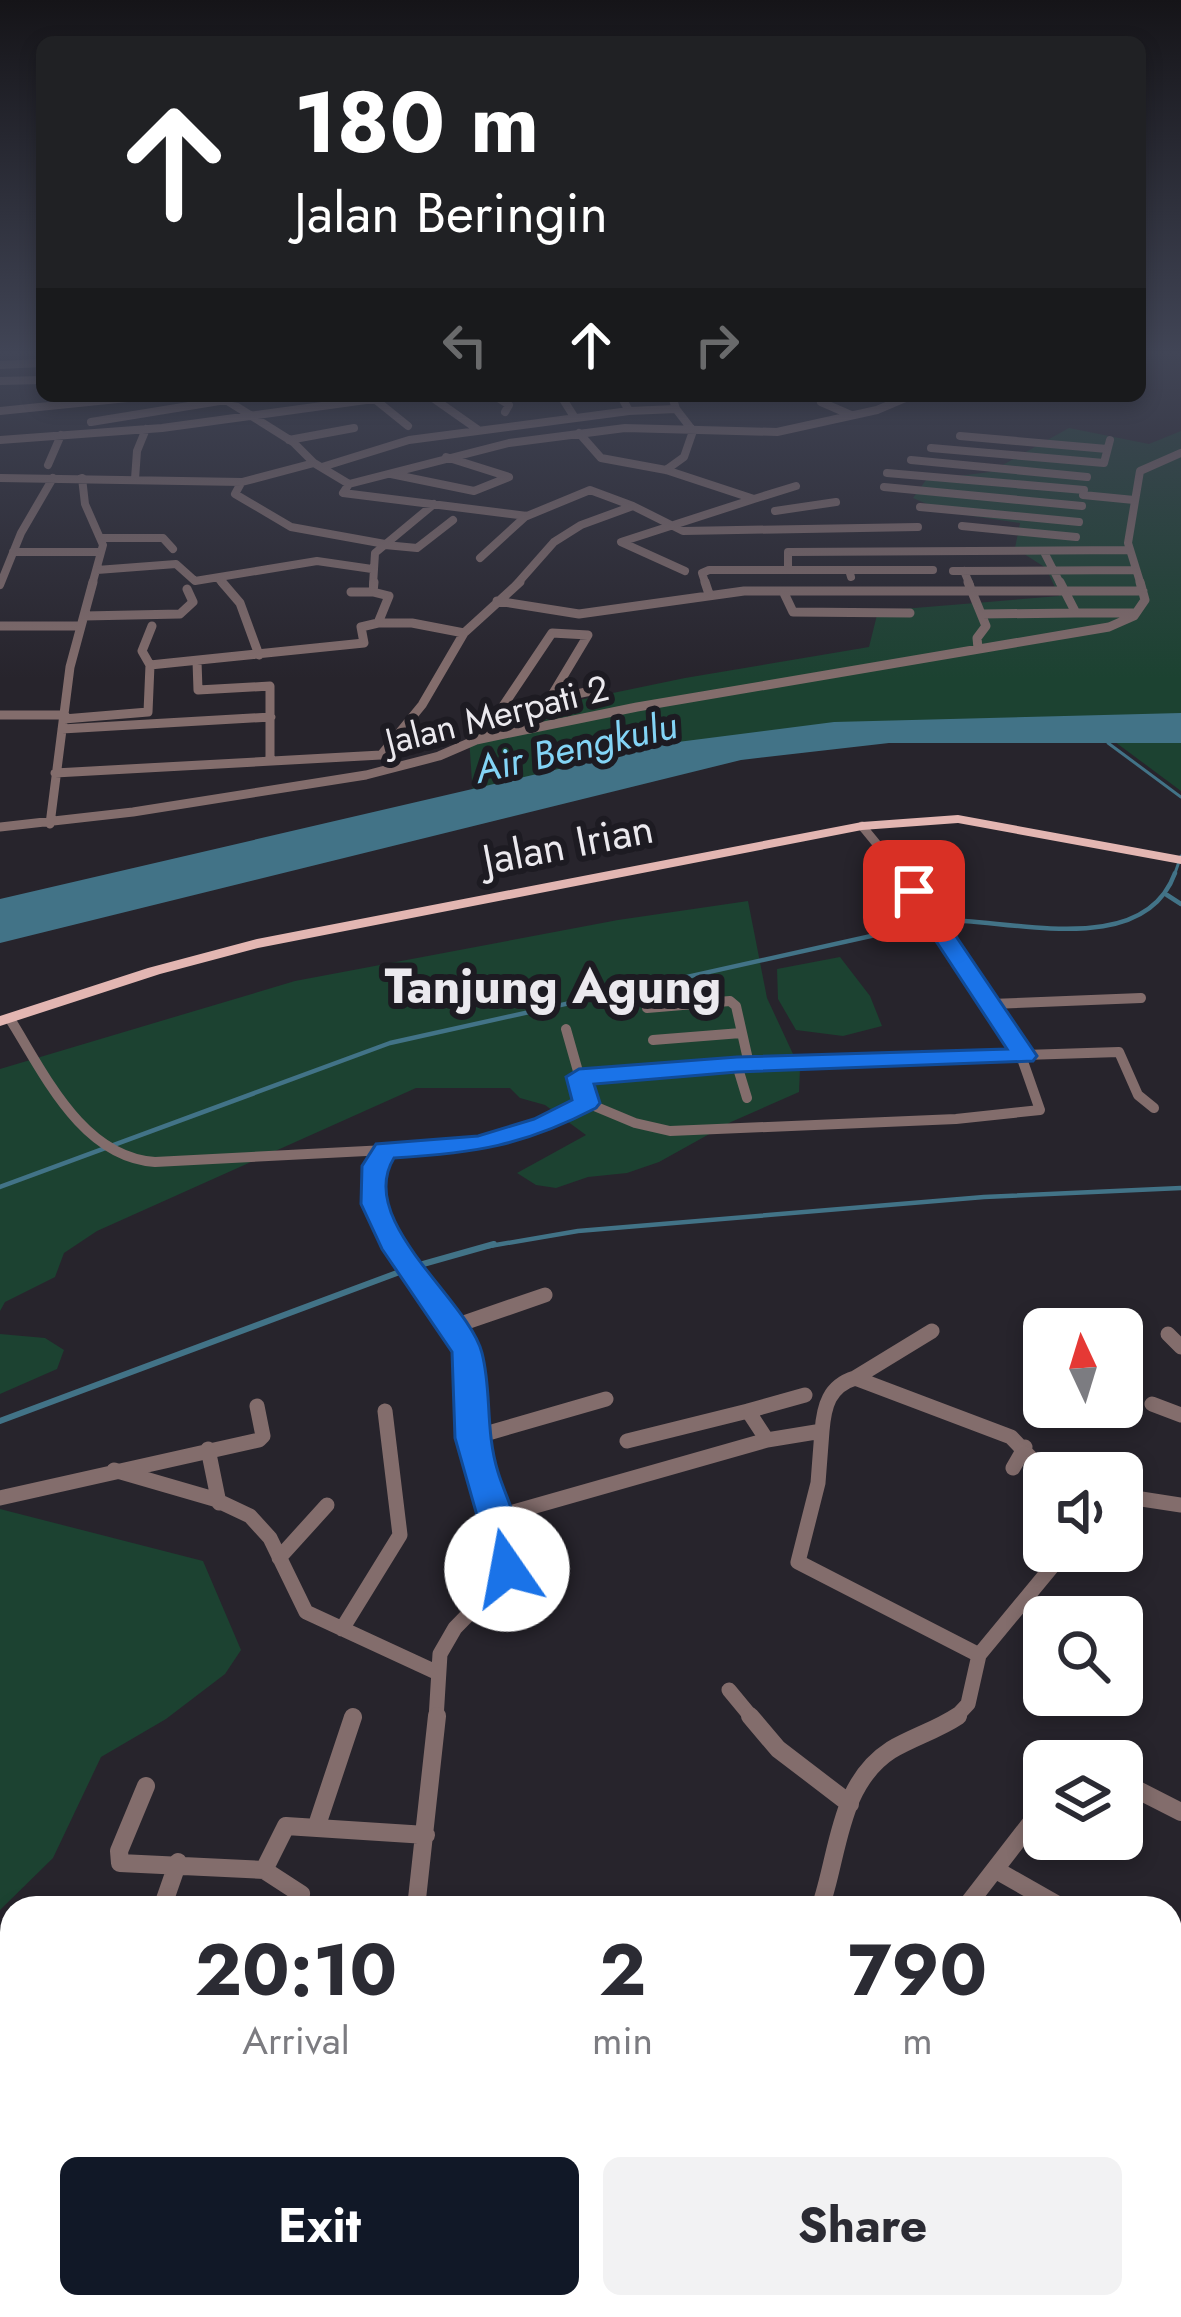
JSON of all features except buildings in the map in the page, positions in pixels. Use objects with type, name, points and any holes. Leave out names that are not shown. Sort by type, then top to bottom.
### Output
[{"type":"main road","name":"Jalan Irian","points":[[5,1020],[154,971],[298,935],[862,826],[958,819],[1181,860]]},
{"type":"street","points":[[135,479],[136,463]]},
{"type":"street","points":[[0,478],[242,482],[325,463]]},
{"type":"street","points":[[421,463],[349,484],[343,493],[527,515]]},
{"type":"street","points":[[385,472],[474,491],[509,477],[465,463]]},
{"type":"street","points":[[629,463],[754,499],[775,511],[789,528]]},
{"type":"street","points":[[666,470],[676,463]]},
{"type":"street","points":[[943,463],[1087,477]]},
{"type":"street","points":[[1073,551],[1090,463]]},
{"type":"street","points":[[981,614],[1137,613],[1145,599],[1129,550],[1134,500],[1140,471],[1158,463]]},
{"type":"street","points":[[318,465],[349,484]]},
{"type":"street","points":[[887,473],[1134,500]]},
{"type":"street","points":[[1,579],[52,478]]},
{"type":"street","points":[[50,824],[63,721],[101,552],[101,538],[85,505],[82,478]]},
{"type":"street","points":[[242,482],[236,494],[281,523],[385,544],[418,548],[454,520]]},
{"type":"street","points":[[685,571],[620,542],[796,486]]},
{"type":"street","points":[[884,487],[1082,506]]},
{"type":"street","points":[[480,558],[527,515],[590,490],[690,532],[918,527]]},
{"type":"street","points":[[775,511],[836,502]]},
{"type":"street","points":[[374,592],[375,553],[434,504]]},
{"type":"street","points":[[365,775],[422,705],[464,632],[563,534],[632,506]]},
{"type":"street","points":[[920,506],[1079,522]]},
{"type":"street","points":[[962,526],[1076,537]]},
{"type":"street","points":[[101,538],[163,538],[173,549]]},
{"type":"street","points":[[788,570],[784,554],[790,552],[1129,550]]},
{"type":"street","points":[[13,552],[101,552]]},
{"type":"street","points":[[1044,552],[1076,613]]},
{"type":"street","points":[[97,570],[174,564],[192,581],[317,561],[372,568]]},
{"type":"street","points":[[709,594],[702,573],[709,566],[933,571]]},
{"type":"street","points":[[977,648],[977,638],[986,626],[958,571],[1135,570]]},
{"type":"street","points":[[849,571],[854,590]]},
{"type":"street","points":[[218,578],[240,603],[259,655]]},
{"type":"street","points":[[0,626],[184,613],[193,602],[187,589]]},
{"type":"street","points":[[784,591],[792,612],[910,613]]},
{"type":"street","points":[[497,602],[579,614],[709,594],[1143,591]]},
{"type":"street","points":[[351,592],[389,596],[378,623]]},
{"type":"street","name":"Jalan Merpati 2","points":[[0,827],[50,824],[365,775],[481,739],[1108,627],[1137,613]]},
{"type":"street","points":[[150,665],[360,645],[364,641],[361,627],[378,623],[464,632]]},
{"type":"street","points":[[63,721],[148,712],[150,665],[142,651],[152,626]]},
{"type":"street","points":[[481,739],[552,633],[589,635],[549,700]]},
{"type":"street","points":[[196,661],[199,691],[269,685],[270,760]]},
{"type":"street","points":[[496,711],[605,688]]},
{"type":"street","points":[[0,715],[63,721],[271,717]]},
{"type":"street","points":[[55,773],[381,755]]},
{"type":"street","points":[[5,1020],[105,1146],[155,1162],[386,1150],[508,1138],[586,1103],[670,1131],[1025,1114],[1041,1108],[1024,1056],[991,1004],[931,922],[911,886],[862,826]]},
{"type":"street","points":[[991,1004],[1142,998]]},
{"type":"street","points":[[647,1008],[730,1001],[736,1006],[747,1099]]},
{"type":"street","points":[[566,1029],[586,1103]]},
{"type":"street","points":[[652,1040],[741,1033]]},
{"type":"street","points":[[579,1077],[743,1064],[1120,1052],[1138,1095],[1154,1108]]},
{"type":"street","points":[[386,1150],[373,1173],[373,1196],[397,1249],[452,1327],[469,1362],[471,1438],[507,1569],[449,1636],[440,1654],[418,1896]]},
{"type":"street","points":[[452,1327],[545,1295]]},
{"type":"street","points":[[932,1331],[840,1383],[828,1396],[818,1484],[798,1562],[979,1655]]},
{"type":"street","points":[[1168,1334],[1181,1347]]},
{"type":"street","points":[[855,1378],[1011,1437],[1028,1452]]},
{"type":"street","points":[[627,1441],[805,1394]]},
{"type":"street","points":[[471,1438],[606,1400]]},
{"type":"street","points":[[1152,1404],[1181,1415]]},
{"type":"street","points":[[0,1498],[261,1439],[256,1406]]},
{"type":"street","points":[[342,1629],[400,1534],[385,1411]]},
{"type":"street","points":[[748,1411],[767,1440]]},
{"type":"street","points":[[496,1517],[767,1440],[822,1431]]},
{"type":"street","points":[[1013,1468],[1024,1447]]},
{"type":"street","points":[[208,1449],[219,1502]]},
{"type":"street","points":[[115,1470],[219,1502],[256,1521],[302,1608],[438,1673]]},
{"type":"street","points":[[1143,1499],[1181,1505]]},
{"type":"street","points":[[279,1558],[327,1505]]},
{"type":"street","points":[[823,1896],[857,1785],[880,1759],[945,1726],[968,1708],[979,1683],[979,1655],[1048,1572]]},
{"type":"street","points":[[729,1690],[778,1749],[850,1804]]},
{"type":"street","points":[[316,1828],[352,1717]]},
{"type":"street","points":[[146,1786],[118,1861],[264,1870],[301,1896]]},
{"type":"street","points":[[1143,1793],[1181,1812]]},
{"type":"street","points":[[264,1870],[284,1827],[426,1835]]},
{"type":"street","points":[[975,1896],[1023,1834]]},
{"type":"street","points":[[166,1896],[178,1862]]},
{"type":"street","points":[[996,1870],[1042,1896]]},
{"type":"green space","points":[[1006,463],[1181,463],[1181,791],[1107,736],[1047,718],[473,796],[468,723],[685,678],[869,647],[878,611],[1059,596],[1046,568],[1015,548],[1020,523],[946,512],[913,498],[926,480],[990,472]]},
{"type":"green space","points":[[748,901],[767,998],[800,1069],[799,1092],[659,1162],[556,1188],[536,1185],[517,1173],[586,1135],[545,1105],[520,1098],[510,1088],[416,1088],[97,1231],[64,1253],[55,1277],[5,1302],[0,1311],[0,1069],[295,981],[618,920]]},
{"type":"green space","points":[[840,957],[870,996],[882,1026],[843,1036],[796,1030],[778,999],[777,969]]},
{"type":"green space","points":[[0,1334],[45,1338],[64,1350],[57,1369],[0,1394]]},
{"type":"green space","points":[[0,1509],[203,1561],[241,1650],[225,1674],[166,1719],[101,1757],[53,1858],[14,1896],[0,1896]]},
{"type":"water","points":[[1181,713],[1181,743],[889,743],[741,760],[0,943],[0,899],[670,743],[834,722]]},
{"type":"waterway","points":[[1108,743],[1181,797]]},
{"type":"waterway","points":[[1174,876],[1181,856]]},
{"type":"waterway","points":[[0,1187],[390,1043],[943,920],[1039,928],[1106,926],[1136,917],[1159,900],[1175,873]]},
{"type":"waterway","points":[[1167,895],[1181,904]]},
{"type":"waterway","points":[[484,1247],[578,1231],[984,1197],[1181,1188]]},
{"type":"waterway","points":[[416,1266],[494,1244]]},
{"type":"waterway","points":[[0,1421],[405,1270]]},
{"type":"district","name":"Tanjung Agung","points":[[553,986]]},
{"type":"route","points":[[507,1569],[508,1558],[471,1438],[467,1351],[397,1249],[375,1204],[375,1166],[386,1150],[480,1144],[544,1125],[586,1103],[579,1077],[737,1065],[1024,1056],[1013,1033],[960,965],[914,891]]},
{"type":"water label","name":"Air Bengkulu","points":[[576,747]]}]
